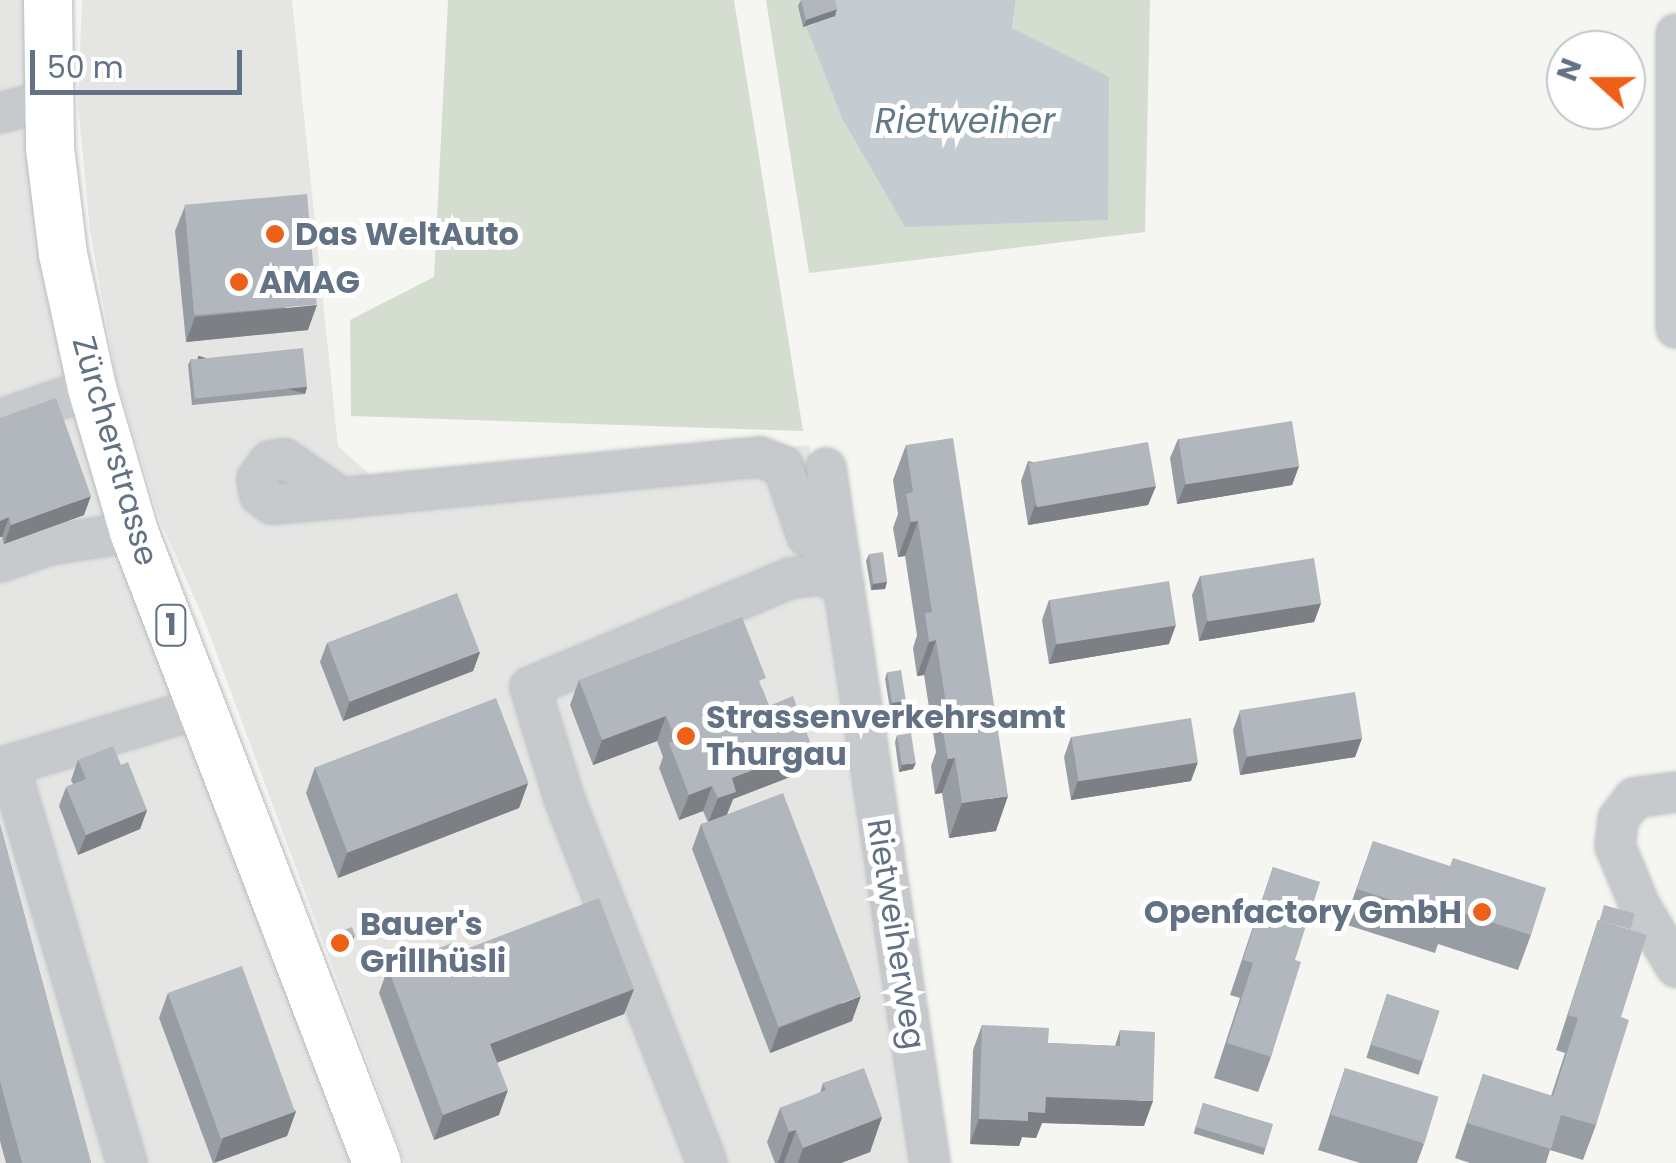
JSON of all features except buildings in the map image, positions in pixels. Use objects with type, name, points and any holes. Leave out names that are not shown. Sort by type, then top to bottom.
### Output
[{"type":"main road","name":"Zürcherstrasse","points":[[48,0],[49,100],[62,254],[92,388],[134,532],[377,1163]]},
{"type":"street","points":[[1676,34],[1676,328]]},
{"type":"street","points":[[0,113],[49,100]]},
{"type":"street","points":[[14,416],[92,388]]},
{"type":"street","points":[[341,498],[760,457],[783,466],[807,536],[842,570]]},
{"type":"street","name":"Rietweiherweg","points":[[826,468],[930,1163]]},
{"type":"street","points":[[39,542],[134,532]]},
{"type":"street","points":[[708,1163],[564,798],[530,687],[790,578],[842,570]]},
{"type":"street","points":[[127,1163],[4,767],[203,707]]},
{"type":"street","points":[[1676,792],[1634,798],[1618,819],[1615,846],[1625,876],[1676,967]]},
{"type":"shaded area","points":[[0,0],[48,0],[63,254],[377,1163],[0,1163]]},
{"type":"shaded area","points":[[82,0],[292,0],[338,446],[381,485],[809,445],[918,1163],[405,1163],[205,622],[159,518],[116,377],[90,231],[78,104]]},
{"type":"shaded area","points":[[448,0],[734,0],[803,431],[351,416],[350,320],[434,277]]},
{"type":"shaded area","points":[[766,0],[832,0],[815,25],[807,26],[1012,28],[1016,0],[1150,0],[1145,232],[809,273]]},
{"type":"water","name":"Rietweiher","points":[[832,0],[1016,0],[1012,28],[1109,77],[1108,220],[905,227],[842,118],[806,26],[814,25]]},
{"type":"place","name":"Das WeltAuto","points":[[275,234]]},
{"type":"place","name":"AMAG","points":[[239,282]]},
{"type":"place","name":"Strassenverkehrsamt Thurgau","points":[[686,736]]},
{"type":"place","name":"Openfactory GmbH","points":[[1482,912]]},
{"type":"place","name":"Bauer's Grillhüsli","points":[[340,943]]}]
